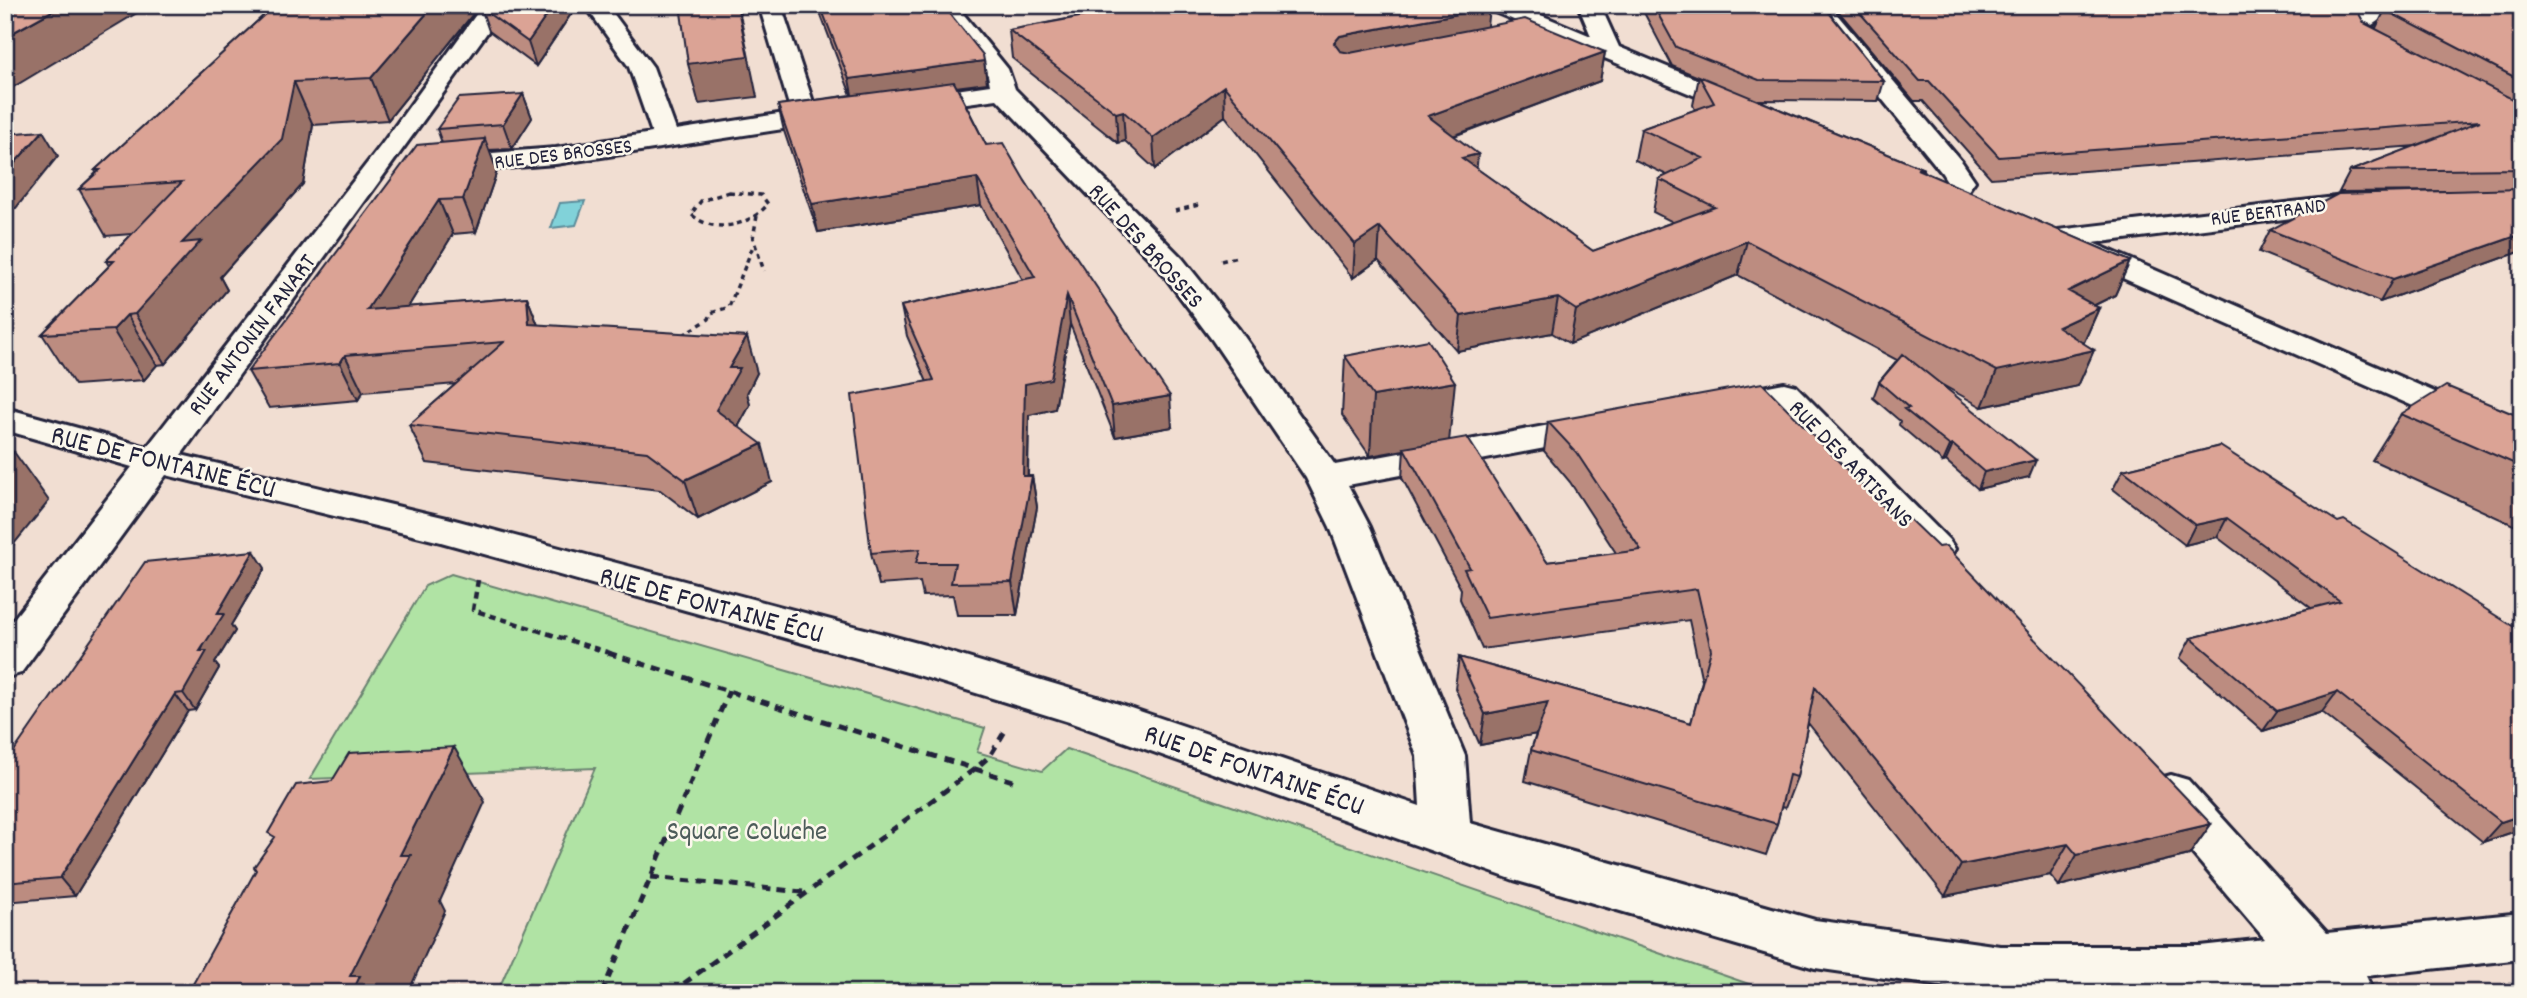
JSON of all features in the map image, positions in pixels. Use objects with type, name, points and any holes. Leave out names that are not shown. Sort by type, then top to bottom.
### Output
[{"type":"street","name":"RUE ANTONIN FANART","points":[[5,662],[376,170],[484,17],[496,5]]},
{"type":"street","name":"RUE DES BROSSES","points":[[596,5],[641,67],[667,139]]},
{"type":"street","points":[[770,5],[805,117]]},
{"type":"street","name":"RUE DES BROSSES","points":[[944,5],[1000,74],[1003,91],[1171,264],[1226,335],[1325,478],[1350,527],[1441,756],[1446,835]]},
{"type":"street","points":[[1589,5],[1610,53]]},
{"type":"street","points":[[1817,5],[1952,168],[1961,181],[1952,193]]},
{"type":"street","points":[[2343,17],[2380,10]]},
{"type":"street","points":[[2380,10],[2360,24],[2364,34],[2412,61]]},
{"type":"street","points":[[1492,13],[1610,53],[1774,120]]},
{"type":"street","points":[[1492,13],[1618,75],[1660,73]]},
{"type":"street","points":[[884,107],[1003,91]]},
{"type":"street","name":"RUE DES BROSSES","points":[[376,170],[556,156],[858,110]]},
{"type":"street","name":"RUE BERTRAND","points":[[2398,201],[2325,204],[2046,234],[2522,443]]},
{"type":"street","name":"RUE DES ARTISANS","points":[[1689,410],[1784,393],[1965,580]]},
{"type":"street","name":"RUE DE FONTAINE ÉCU","points":[[5,419],[157,462],[218,474],[447,531],[925,661],[1085,710],[1514,859],[1815,944],[2000,970],[2200,970],[2330,975],[2522,936]]},
{"type":"street","points":[[1325,478],[1635,420]]},
{"type":"street","points":[[2146,768],[2194,817],[2263,902],[2330,975]]},
{"type":"path","points":[[758,215],[723,225],[701,223],[691,214],[697,203],[705,198],[742,191],[761,195],[768,204],[758,215],[751,234],[752,246],[764,271]]},
{"type":"path","points":[[679,338],[709,319],[711,313],[729,307],[752,246]]},
{"type":"path","points":[[1216,261],[1237,257]]},
{"type":"path","points":[[479,575],[473,610],[1013,781]]},
{"type":"path","points":[[602,993],[729,691]]},
{"type":"path","points":[[671,993],[804,892],[976,768],[990,756],[1008,726]]},
{"type":"path","points":[[651,877],[804,892]]},
{"type":"green space","name":"Square Coluche","points":[[451,574],[985,728],[977,752],[1042,771],[1066,749],[1775,993],[497,993],[595,768],[310,779],[425,586]]},
{"type":"water","points":[[585,201],[576,225],[551,228],[560,203]]},
{"type":"building","points":[[5,5],[63,5],[5,37]]},
{"type":"building","points":[[275,5],[434,5],[371,78],[294,82],[282,139],[182,243],[201,241],[135,314],[127,315],[113,330],[42,334],[114,261],[106,261],[182,182],[79,189],[100,170],[95,170]]},
{"type":"building","points":[[483,5],[554,5],[528,42],[481,8]]},
{"type":"building","points":[[680,5],[737,5],[748,56],[688,64]]},
{"type":"building","points":[[820,5],[943,5],[983,55],[984,61],[849,79]]},
{"type":"building","points":[[1111,5],[1483,5],[1489,8],[1340,36],[1334,43],[1340,51],[1350,53],[1525,19],[1605,52],[1428,116],[1478,154],[1462,158],[1593,251],[1715,207],[1659,179],[1703,158],[1641,129],[1714,103],[1699,76],[1924,169],[1917,169],[2130,261],[2068,291],[2099,308],[2058,327],[2094,350],[1997,371],[1747,241],[1576,310],[1558,298],[1461,316],[1380,227],[1355,244],[1224,86],[1153,138],[1123,111],[1116,113],[1009,30],[1118,10]]},
{"type":"building","points":[[1653,5],[1823,5],[1884,81],[1759,80],[1676,47]]},
{"type":"building","points":[[1853,5],[2148,5],[2156,10],[2356,8],[2364,23],[2522,104],[2522,169],[2350,171],[2480,121],[1999,157],[1929,81],[1920,81]]},
{"type":"building","points":[[2391,5],[2522,5],[2522,81],[2385,10]]},
{"type":"building","points":[[954,82],[986,145],[1003,143],[1025,181],[1170,396],[1112,406],[1067,295],[1051,379],[1025,384],[1023,476],[1032,476],[1012,582],[951,583],[955,563],[916,563],[920,549],[871,553],[852,395],[934,380],[901,306],[1035,277],[977,178],[812,204],[778,105]]},
{"type":"building","points":[[523,94],[503,124],[437,129],[459,98]]},
{"type":"building","points":[[43,131],[5,174],[5,134]]},
{"type":"building","points":[[485,139],[463,199],[439,200],[367,310],[527,297],[529,324],[747,337],[729,368],[740,368],[716,410],[762,444],[685,480],[647,452],[409,425],[504,342],[345,355],[340,363],[248,371],[417,145]]},
{"type":"building","points":[[2522,189],[2522,234],[2393,279],[2270,230],[2338,194]]},
{"type":"building","points":[[1428,340],[1455,382],[1373,396],[1345,356]]},
{"type":"building","points":[[1903,354],[2036,460],[1984,472],[1953,445],[1950,446],[1904,409],[1909,408],[1879,382]]},
{"type":"building","points":[[1762,383],[1890,514],[1902,512],[1938,547],[1946,546],[2211,824],[2077,855],[2068,844],[1961,865],[1815,687],[1797,777],[1789,775],[1777,824],[1531,750],[1548,702],[1485,714],[1459,657],[1691,723],[1711,650],[1697,589],[1487,618],[1464,569],[1470,568],[1404,448],[1467,437],[1547,562],[1641,550],[1576,452],[1548,422]]},
{"type":"building","points":[[2446,386],[2516,415],[2522,411],[2522,467],[2401,414]]},
{"type":"building","points":[[2220,446],[2338,522],[2344,520],[2522,632],[2522,815],[2501,822],[2337,692],[2277,711],[2191,638],[2340,601],[2227,518],[2195,525],[2123,470]]},
{"type":"building","points":[[5,449],[14,452],[5,462]]},
{"type":"building","points":[[254,551],[217,614],[224,614],[200,651],[207,651],[183,693],[175,694],[60,878],[5,883],[5,764],[145,562]]},
{"type":"building","points":[[454,747],[400,855],[411,855],[350,976],[360,976],[352,993],[188,993],[256,870],[254,867],[275,837],[268,833],[296,785],[332,781],[349,753]]}]
